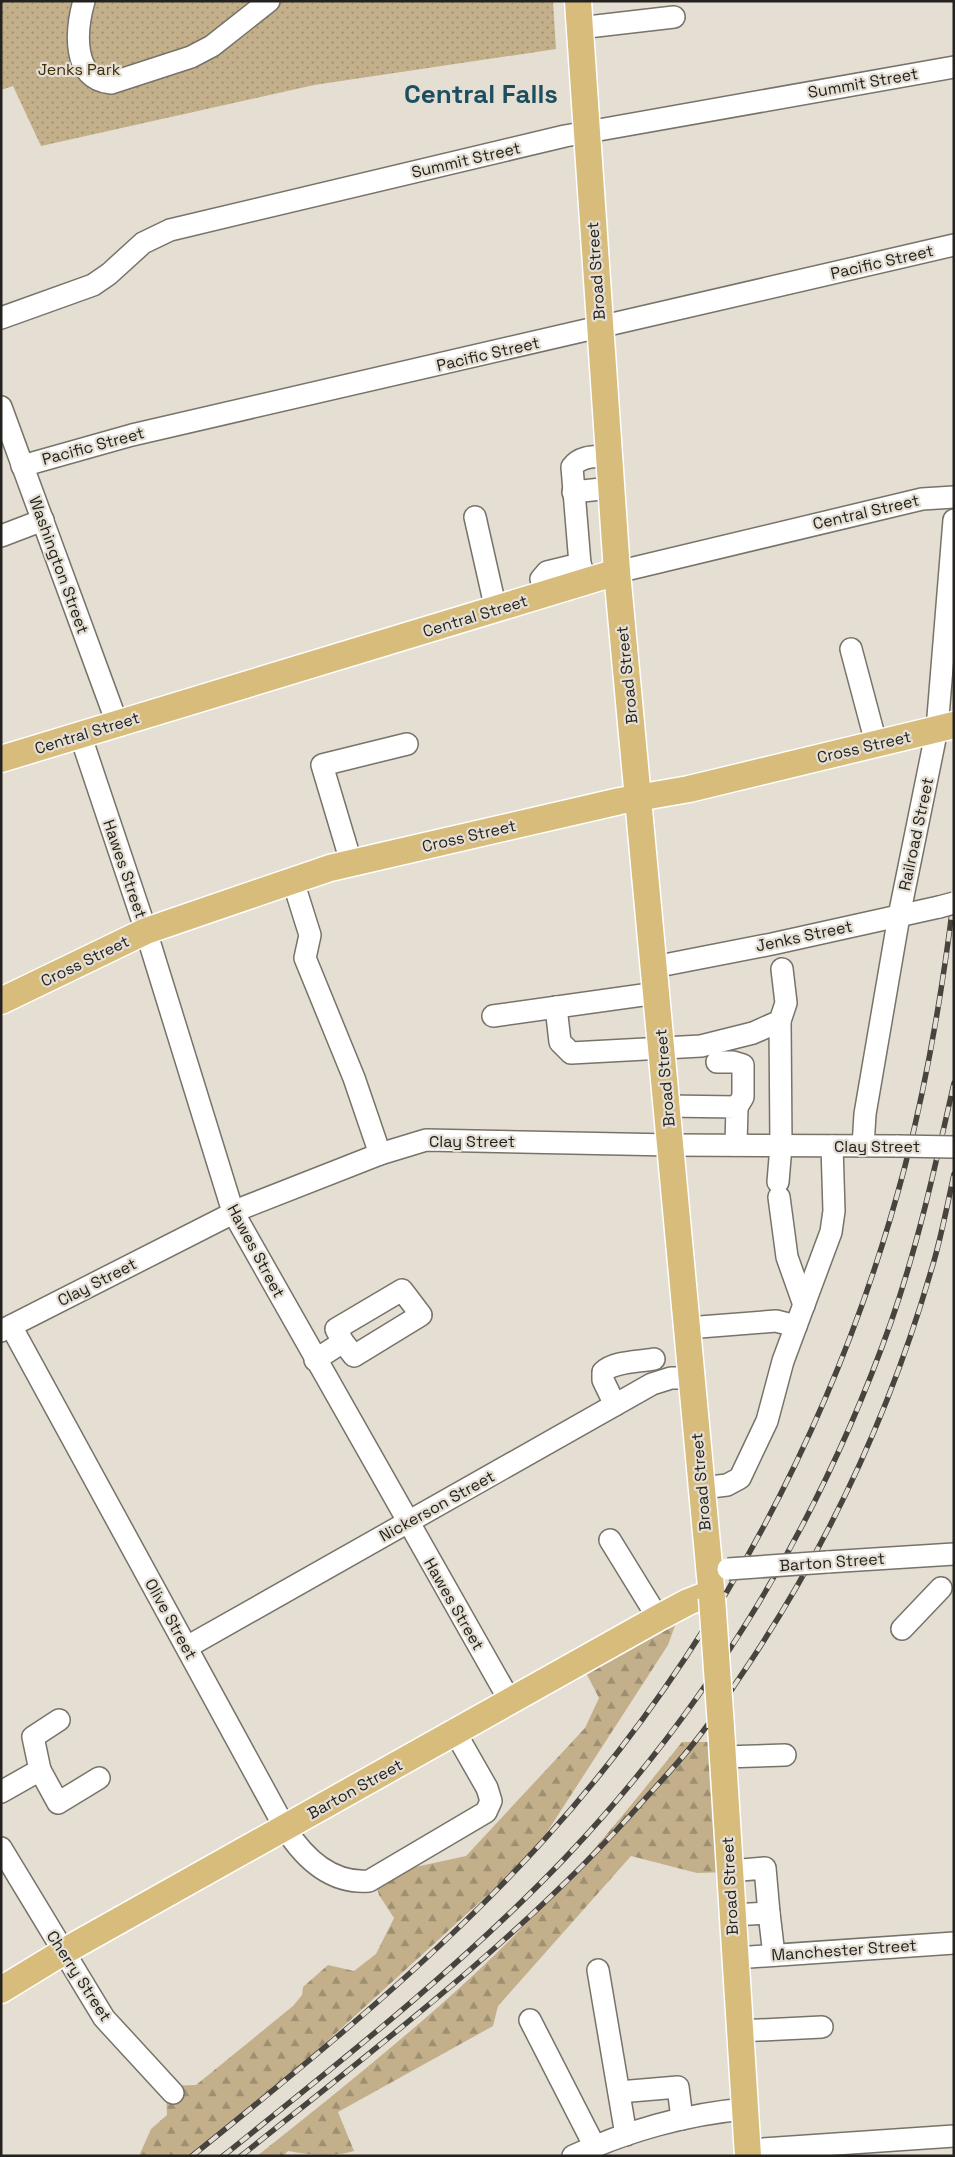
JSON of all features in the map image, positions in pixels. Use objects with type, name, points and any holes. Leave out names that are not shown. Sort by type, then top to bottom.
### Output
[{"type":"main road","name":"Broad Street","points":[[578,1],[617,572],[702,1488],[715,1583],[722,1757],[748,2153]]},
{"type":"main road","name":"Central Street","points":[[1,759],[545,595],[583,573],[617,572]]},
{"type":"main road","name":"Cross Street","points":[[1,1001],[146,931],[351,862],[639,798],[688,789],[945,727]]},
{"type":"main road","name":"Barton Street","points":[[1,1990],[62,1952],[688,1602],[715,1583]]},
{"type":"street","points":[[84,1],[80,16],[79,34],[80,54],[84,67],[92,78],[111,83],[191,57],[212,46],[269,1]]},
{"type":"street","points":[[579,28],[674,17]]},
{"type":"street","name":"Summit Street","points":[[1,318],[94,285],[143,243],[170,230],[587,132],[954,67]]},
{"type":"street","name":"Pacific Street","points":[[22,466],[132,435],[954,245]]},
{"type":"street","name":"Washington Street","points":[[2,408],[117,723]]},
{"type":"street","points":[[583,573],[573,492],[572,467],[576,461],[585,458],[609,456]]},
{"type":"street","points":[[573,492],[611,488]]},
{"type":"street","name":"Central Street","points":[[617,572],[922,499],[954,497]]},
{"type":"street","points":[[475,517],[496,610]]},
{"type":"street","points":[[1,536],[42,520]]},
{"type":"street","name":"Railroad Street","points":[[863,1146],[865,1114],[900,916],[945,727],[954,520]]},
{"type":"street","points":[[851,649],[876,743]]},
{"type":"street","name":"Hawes Street","points":[[80,734],[146,931],[233,1212],[315,1360],[510,1701]]},
{"type":"street","points":[[351,862],[322,765],[407,744]]},
{"type":"street","points":[[292,881],[310,935],[305,958],[354,1078],[380,1154]]},
{"type":"street","name":"Jenks Street","points":[[654,967],[777,956],[900,916],[946,905]]},
{"type":"street","points":[[777,956],[786,1003],[780,1021],[781,1153],[778,1189],[787,1257],[804,1305]]},
{"type":"street","points":[[494,1016],[657,993]]},
{"type":"street","points":[[556,1007],[560,1042],[571,1053],[701,1046],[753,1033],[780,1021]]},
{"type":"street","points":[[717,1062],[732,1062],[743,1065],[743,1096],[737,1106],[736,1145]]},
{"type":"street","points":[[667,1106],[737,1106]]},
{"type":"street","name":"Clay Street","points":[[6,1328],[233,1212],[380,1154],[419,1142],[439,1139],[736,1145],[781,1153],[832,1146],[954,1147]]},
{"type":"street","points":[[702,1488],[727,1485],[740,1478],[771,1411],[783,1361],[833,1221],[832,1146]]},
{"type":"street","points":[[781,1153],[791,1178],[792,1202],[783,1230]]},
{"type":"street","points":[[687,1328],[776,1322],[796,1326]]},
{"type":"street","name":"Olive Street","points":[[6,1328],[187,1647],[285,1828],[300,1851],[311,1861],[336,1876],[350,1881],[369,1881],[482,1816],[490,1806],[489,1794],[455,1732]]},
{"type":"street","points":[[315,1360],[343,1342]]},
{"type":"street","points":[[615,1405],[603,1380],[603,1372],[607,1368],[614,1366],[654,1359]]},
{"type":"street","name":"Nickerson Street","points":[[187,1647],[615,1405],[662,1380],[692,1378]]},
{"type":"street","points":[[610,1540],[658,1618]]},
{"type":"street","points":[[902,1629],[948,1590],[936,1582],[944,1555]]},
{"type":"street","name":"Barton Street","points":[[715,1583],[827,1562],[944,1555]]},
{"type":"street","points":[[59,1720],[33,1737],[40,1770],[58,1802],[99,1778]]},
{"type":"street","points":[[722,1757],[785,1755]]},
{"type":"street","points":[[1,1792],[40,1770]]},
{"type":"street","name":"Cherry Street","points":[[1,1848],[62,1952],[104,2018],[173,2094]]},
{"type":"street","points":[[730,1871],[765,1868],[774,1955]]},
{"type":"street","points":[[732,1915],[769,1913]]},
{"type":"street","name":"Manchester Street","points":[[735,1958],[954,1943]]},
{"type":"street","points":[[598,1970],[626,2135]]},
{"type":"street","points":[[530,2020],[594,2147]]},
{"type":"street","points":[[739,2031],[822,2027]]},
{"type":"street","points":[[619,2092],[678,2087],[682,2119]]},
{"type":"street","points":[[574,2156],[626,2135],[682,2119],[745,2109]]},
{"type":"street","points":[[748,2153],[852,2149],[954,2136]]},
{"type":"green space","name":"Jenks Park","points":[[1,1],[553,1],[556,49],[314,85],[41,146],[13,86],[1,90]]},
{"type":"green space","points":[[689,1587],[668,1645],[538,1846],[527,1859],[278,2086],[190,2156],[139,2156],[151,2129],[167,2115],[166,2086],[196,2085],[293,2006],[302,1995],[303,1987],[328,1965],[354,1971],[376,1954],[394,1918],[379,1895],[374,1876],[466,1856],[585,1728],[599,1698],[579,1659]]},
{"type":"green space","points":[[682,1742],[721,1742],[729,1872],[697,1873],[631,1856],[498,2006],[493,2026],[338,2112],[354,2151],[321,2155],[288,2151],[283,2156],[257,2156],[357,2076],[486,1964],[581,1864]]},
{"type":"railway","points":[[192,2156],[374,2005],[462,1925],[503,1883],[544,1840],[606,1767],[664,1689],[717,1609],[765,1525],[808,1438],[845,1349],[878,1258],[905,1166],[921,1099],[940,998],[954,896]]},
{"type":"railway","points":[[223,2156],[399,2012],[485,1937],[526,1898],[619,1798],[668,1737],[714,1673],[757,1606],[796,1538],[831,1468],[863,1396],[891,1322],[910,1263],[926,1204],[954,1083]]},
{"type":"railway","points":[[241,2156],[399,2030],[551,1897],[644,1800],[684,1755],[708,1724],[771,1630],[800,1581],[827,1532],[875,1430],[914,1325],[931,1271],[954,1174]]},
{"type":"district","name":"Central Falls","points":[[481,94]]}]
